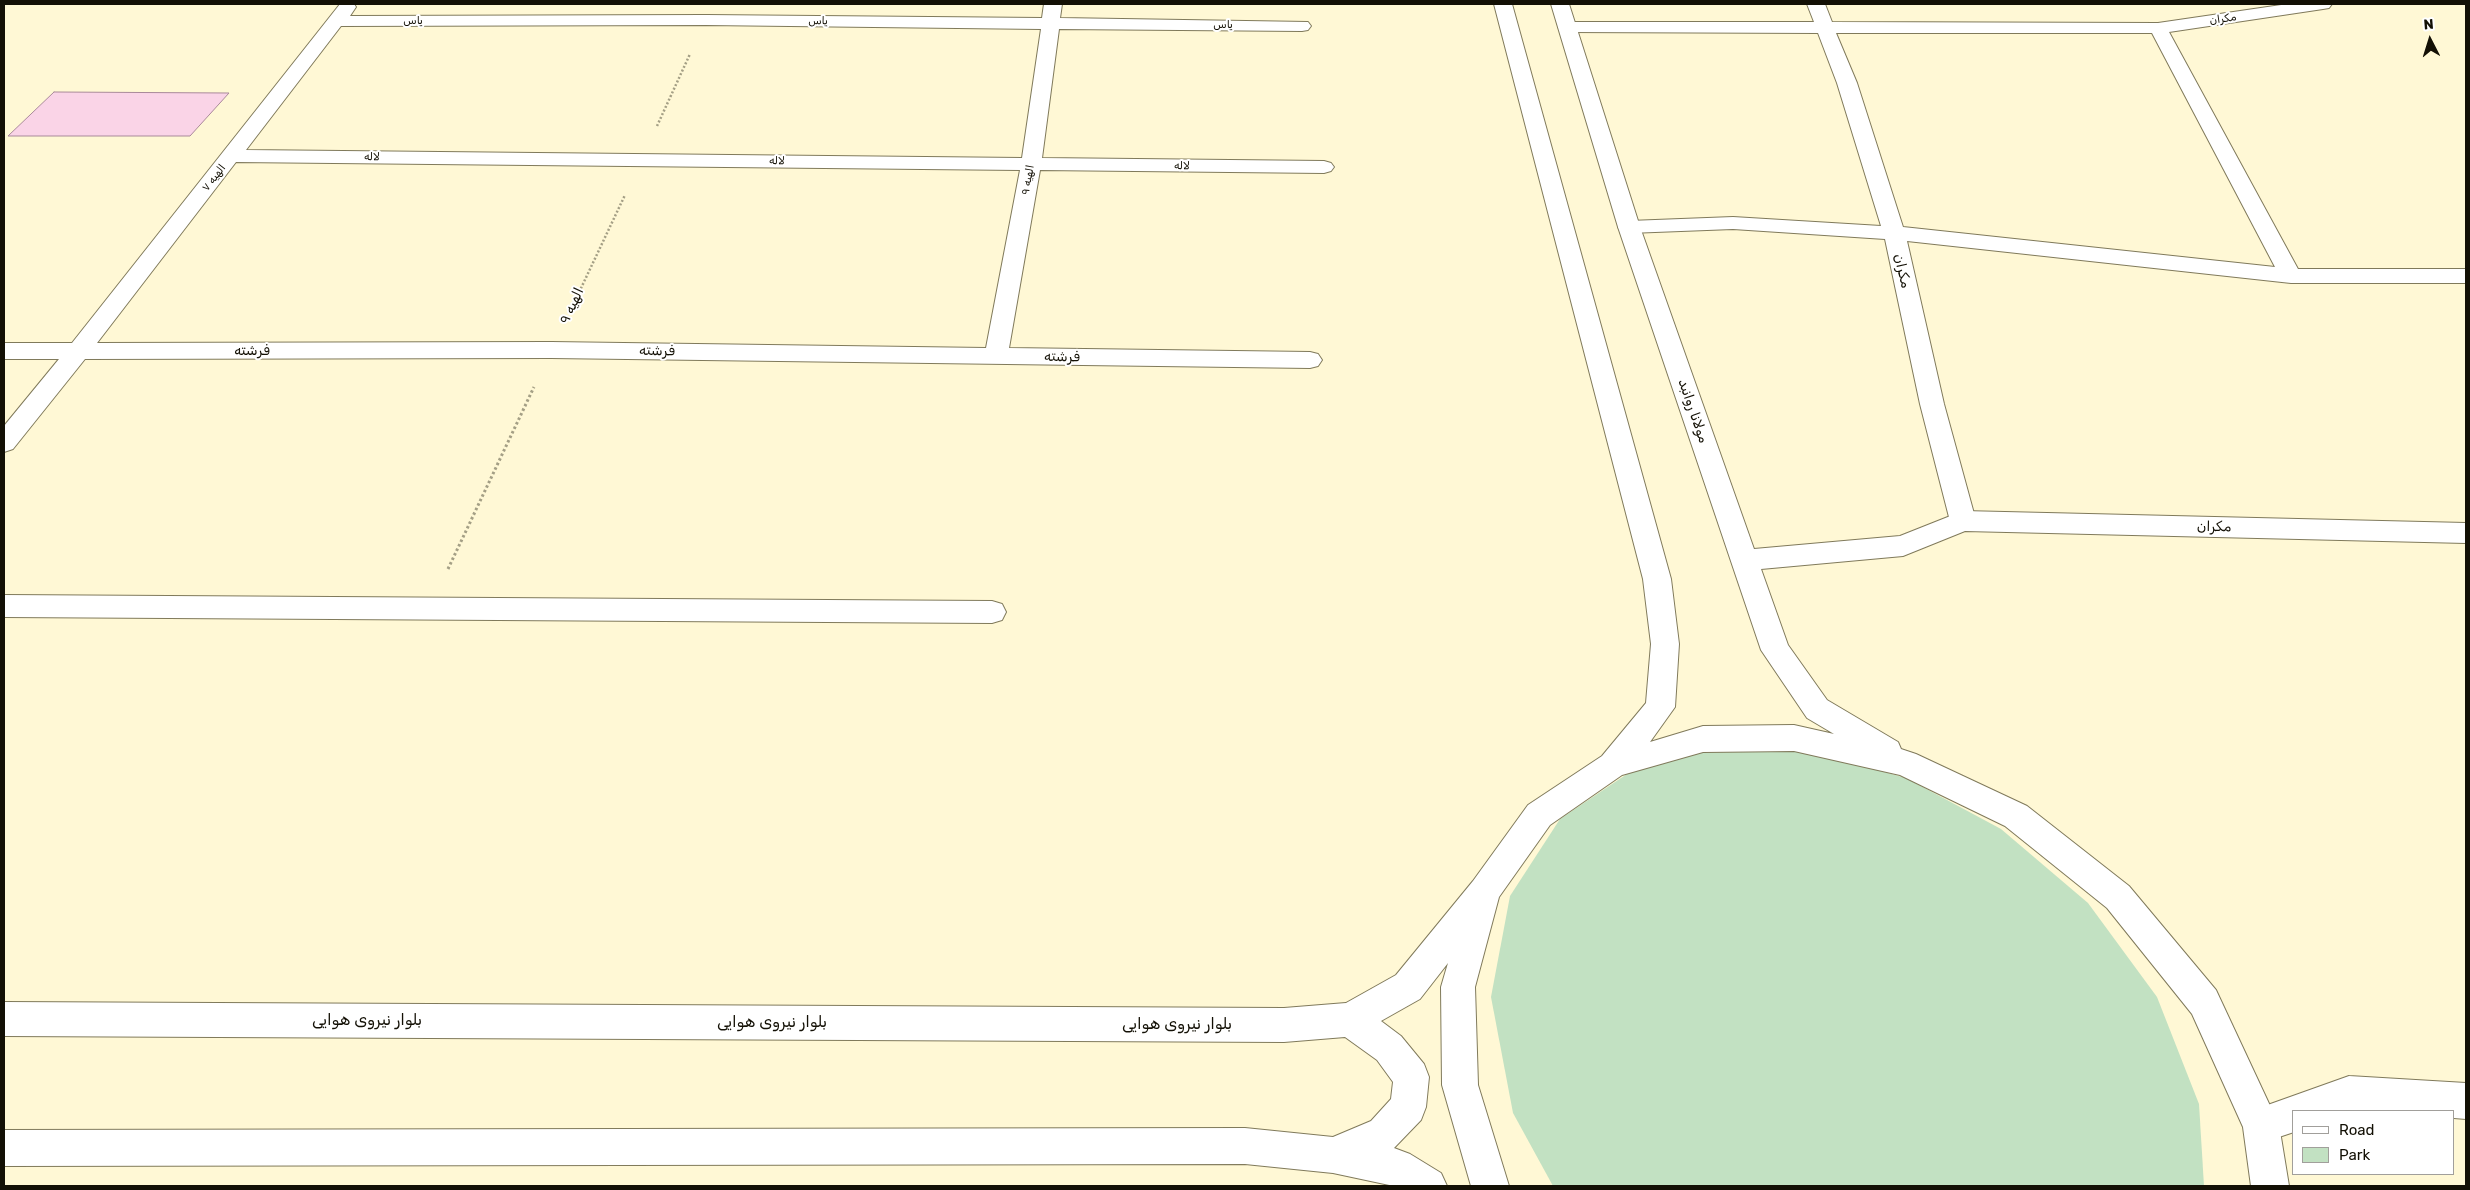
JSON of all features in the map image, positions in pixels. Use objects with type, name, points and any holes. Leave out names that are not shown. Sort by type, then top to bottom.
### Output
[{"type":"street","name":"الهیه ۷","points":[[4,443],[349,4]]},
{"type":"street","name":"الهیه ۹","points":[[996,356],[1031,164],[1052,4]]},
{"type":"street","points":[[1504,4],[1657,579],[1665,644],[1660,707],[1613,765]]},
{"type":"street","name":"مولانا روانبد","points":[[1560,4],[1629,226],[1775,650],[1817,709],[1905,763]]},
{"type":"street","points":[[1816,4],[1824,26]]},
{"type":"street","name":"مکران","points":[[1567,27],[2158,28],[2323,4]]},
{"type":"street","name":"یاس","points":[[335,21],[706,20],[1302,26]]},
{"type":"street","name":"مکران","points":[[1824,26],[1847,83],[1894,233],[1932,404],[1963,521]]},
{"type":"street","points":[[2158,28],[2291,276]]},
{"type":"street","name":"لاله","points":[[231,156],[1324,167]]},
{"type":"street","points":[[1629,226],[1733,224],[1894,233],[2291,276],[2466,276]]},
{"type":"street","name":"فرشته","points":[[4,351],[551,350],[1310,360]]},
{"type":"street","name":"مکران","points":[[1745,560],[1903,546],[1963,521],[2466,533]]},
{"type":"street","points":[[4,606],[992,612]]},
{"type":"street","points":[[1613,765],[1702,739],[1794,738],[1905,763],[2016,816],[2118,897],[2204,1002],[2278,1120],[2270,1186]]},
{"type":"street","name":"بلوار نیروی هوایی","points":[[4,1019],[1274,1025],[1350,1020],[1408,987],[1484,891],[1539,815],[1613,765]]},
{"type":"street","points":[[1484,891],[1458,987],[1460,1085],[1490,1186]]},
{"type":"street","points":[[1333,1155],[1384,1134],[1408,1107],[1411,1077],[1389,1048],[1350,1020]]},
{"type":"street","points":[[2304,1110],[2350,1094],[2466,1101]]},
{"type":"street","points":[[4,1148],[1245,1146],[1333,1155],[1397,1167],[1428,1186]]},
{"type":"path","name":"الهیه ۹","points":[[430,608],[706,20]]},
{"type":"green space","points":[[1715,749],[1808,751],[1906,778],[2001,829],[2088,903],[2157,997],[2199,1104],[2204,1186],[1553,1186],[1513,1113],[1491,997],[1510,896],[1560,819],[1630,772]]},
{"type":"building","points":[[54,92],[229,93],[190,136],[8,136]]}]
